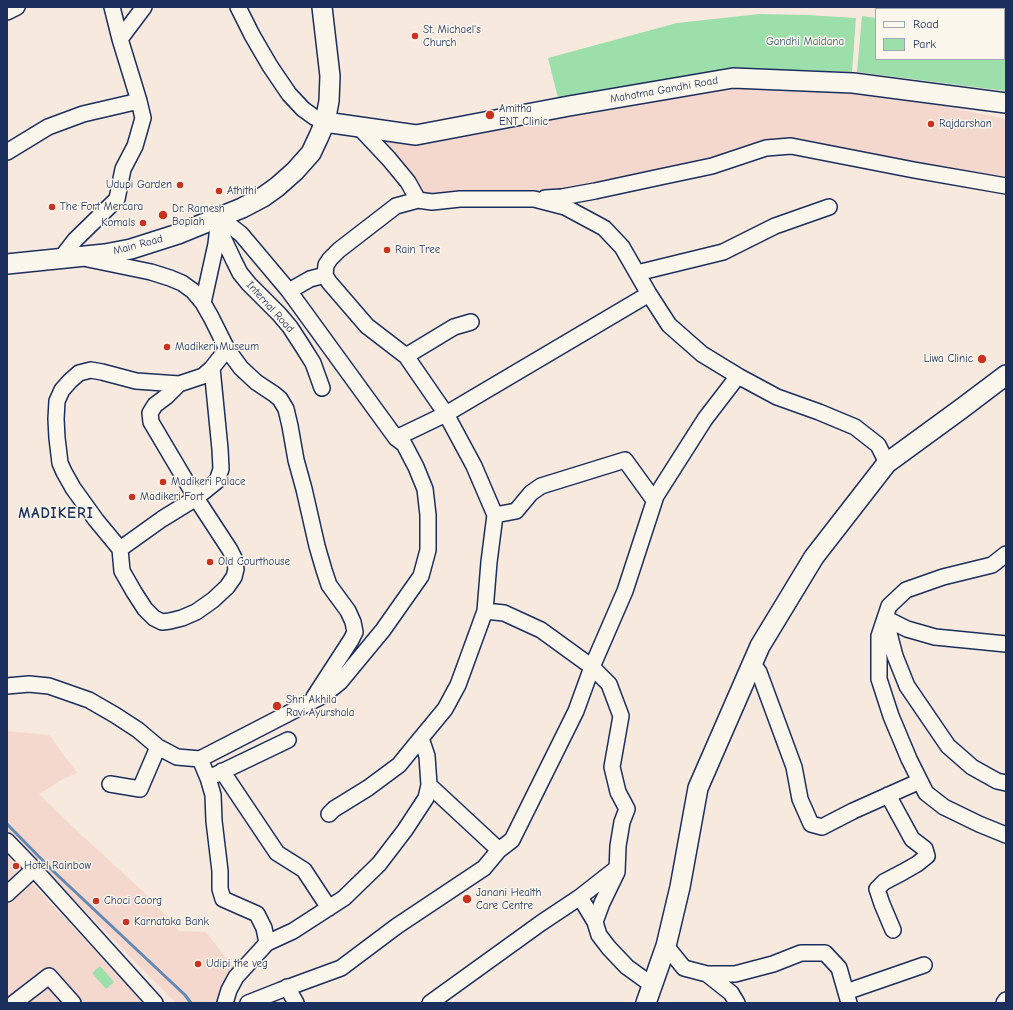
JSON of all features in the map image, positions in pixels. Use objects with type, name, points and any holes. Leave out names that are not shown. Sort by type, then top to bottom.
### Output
[{"type":"main road","name":"Main Road","points":[[7,264],[104,254],[131,249],[218,222],[263,197],[277,187],[295,171],[311,153],[325,122],[329,101],[330,76],[322,7]]},
{"type":"main road","name":"Mahatma Gandhi Road","points":[[325,122],[416,135],[569,106],[733,78],[853,83],[1006,103]]},
{"type":"main road","points":[[649,994],[666,946],[680,886],[698,788],[760,646],[814,557],[887,463],[1006,375]]},
{"type":"street","points":[[7,12],[17,7]]},
{"type":"street","points":[[112,7],[143,118],[135,146],[123,169],[117,199],[75,240],[68,257],[151,272],[182,283],[193,291],[203,303],[227,349],[241,368],[256,382],[280,399],[286,409],[296,460],[324,570],[335,594],[343,602],[348,611],[353,622],[355,632],[311,702]]},
{"type":"street","points":[[120,38],[144,7]]},
{"type":"street","points":[[238,7],[270,66],[289,94],[303,109],[314,117],[325,122]]},
{"type":"street","points":[[7,152],[55,124],[83,114],[139,101]]},
{"type":"street","points":[[359,126],[394,164],[408,182],[418,200]]},
{"type":"street","points":[[329,814],[334,809],[368,788],[399,764],[445,709],[458,685],[485,611],[495,515],[474,466],[446,414],[406,356],[367,326],[329,282],[325,275],[326,265],[339,250],[396,206],[418,200],[432,202],[460,199],[534,199],[562,197],[712,166],[766,148],[791,146],[1006,186]]},
{"type":"street","points":[[534,199],[565,207],[604,228],[622,247],[669,325],[702,354],[777,397],[820,412],[855,427],[878,445],[887,463]]},
{"type":"street","points":[[637,273],[723,252],[775,226],[829,207]]},
{"type":"street","points":[[7,686],[29,684],[50,686],[89,700],[116,715],[138,730],[158,747],[178,757],[200,759],[324,695],[340,682],[383,630],[421,576],[428,550],[428,514],[424,489],[416,467],[404,444],[396,438],[289,291],[241,234],[218,222],[216,244],[203,303]]},
{"type":"street","name":"Internal Road","points":[[218,222],[240,273],[290,327],[313,363],[322,388]]},
{"type":"street","points":[[289,291],[310,279],[325,275]]},
{"type":"street","points":[[396,438],[446,414],[649,294]]},
{"type":"street","points":[[406,356],[454,327],[471,322]]},
{"type":"street","points":[[179,384],[136,381],[91,370],[79,373],[70,381],[62,390],[57,401],[57,438],[60,463],[64,472],[96,520],[120,549],[122,571],[128,582],[146,609],[154,618],[162,622],[170,622],[196,612],[213,600],[227,587],[234,577],[236,569],[234,558],[230,550],[196,498],[151,422],[150,413],[155,405],[179,384],[208,372],[227,349]]},
{"type":"street","points":[[120,549],[162,519],[196,498],[217,481],[221,469],[220,449],[208,372]]},
{"type":"street","points":[[248,1003],[287,987],[341,968],[397,926],[484,868],[499,850],[512,840],[576,711],[592,667],[625,591],[654,500],[705,419],[738,376]]},
{"type":"street","points":[[495,515],[516,511],[531,493],[541,486],[625,460],[654,500]]},
{"type":"street","points":[[1006,554],[992,565],[943,577],[906,590],[889,606],[879,636],[879,679],[891,716],[909,759],[926,793],[944,807],[1006,835]]},
{"type":"street","points":[[485,611],[504,613],[541,630],[592,667],[608,684],[621,716],[612,768],[618,792],[627,809],[622,822],[618,846],[617,872],[595,922]]},
{"type":"street","points":[[885,618],[935,637],[1006,644]]},
{"type":"street","points":[[885,618],[895,656],[907,686],[948,746],[972,768],[997,781],[1006,783]]},
{"type":"street","points":[[752,663],[759,672],[794,767],[800,799],[811,824],[822,827],[920,781]]},
{"type":"street","points":[[225,1003],[229,990],[236,977],[267,943],[293,931],[344,898],[379,864],[405,830],[426,798],[429,785],[427,756],[421,738]]},
{"type":"street","points":[[208,778],[288,740]]},
{"type":"street","points":[[110,784],[140,789],[158,747]]},
{"type":"street","points":[[200,759],[213,795],[214,821],[220,870],[220,889],[223,899],[257,914],[264,928],[267,943]]},
{"type":"street","points":[[222,771],[277,853],[304,870],[329,908]]},
{"type":"street","points":[[429,785],[499,850]]},
{"type":"street","points":[[888,795],[912,839],[925,848],[926,856],[913,867],[884,882],[877,889],[893,930]]},
{"type":"street","points":[[7,841],[155,1003]]},
{"type":"street","points":[[430,1003],[541,923],[580,897],[617,868]]},
{"type":"street","points":[[7,894],[34,869]]},
{"type":"street","points":[[580,897],[595,922],[598,935],[649,994]]},
{"type":"street","points":[[666,946],[684,968],[707,974],[735,974],[773,964],[801,953],[824,953],[839,968],[847,998],[924,965]]},
{"type":"street","points":[[707,974],[731,993],[737,1003]]},
{"type":"street","points":[[14,1003],[49,976],[73,1003]]},
{"type":"street","points":[[287,987],[296,1003]]},
{"type":"shaded area","points":[[855,88],[1006,119],[1006,180],[790,141],[593,187],[528,195],[420,197],[373,136],[572,113],[729,89]]},
{"type":"shaded area","points":[[7,731],[49,735],[77,773],[61,780],[39,794],[149,897],[179,931],[206,932],[236,971],[220,1003],[176,1003],[7,832]]},
{"type":"shaded area","points":[[7,856],[143,1003],[7,1003]]},
{"type":"green space","name":"Gandhi Maidana","points":[[759,14],[856,18],[852,72],[757,69],[718,72],[559,102],[548,58],[677,23]]},
{"type":"green space","points":[[862,16],[875,18],[875,60],[1005,60],[1006,28],[1006,91],[857,72]]},
{"type":"green space","points":[[100,966],[114,982],[106,989],[92,973]]},
{"type":"waterway","points":[[7,824],[52,870],[185,995],[191,1003]]},
{"type":"place","name":"St. Michael's Church","points":[[415,36]]},
{"type":"place","name":"Amitha ENT Clinic","points":[[490,115]]},
{"type":"place","name":"Rajdarshan","points":[[931,124]]},
{"type":"place","name":"Udupi Garden","points":[[180,185]]},
{"type":"place","name":"Athithi","points":[[219,191]]},
{"type":"place","name":"The Fort Mercara","points":[[52,207]]},
{"type":"place","name":"Dr. Ramesh Bopiah","points":[[163,215]]},
{"type":"place","name":"Komals","points":[[143,223]]},
{"type":"place","name":"Rain Tree","points":[[387,250]]},
{"type":"place","name":"Madikeri Museum","points":[[167,347]]},
{"type":"place","name":"Liwa Clinic","points":[[982,359]]},
{"type":"place","name":"Madikeri Palace","points":[[163,482]]},
{"type":"place","name":"Madikeri Fort","points":[[132,497]]},
{"type":"place","name":"Old Courthouse","points":[[210,562]]},
{"type":"place","name":"Shri Akhila Ravi Ayurshala","points":[[277,706]]},
{"type":"place","name":"Hotel Rainbow","points":[[16,866]]},
{"type":"place","name":"Janani Health Care Centre","points":[[467,899]]},
{"type":"place","name":"Choci Coorg","points":[[96,901]]},
{"type":"place","name":"Karnataka Bank","points":[[126,922]]},
{"type":"place","name":"Udipi the veg","points":[[198,964]]},
{"type":"district","name":"MADIKERI","points":[[56,514]]}]
